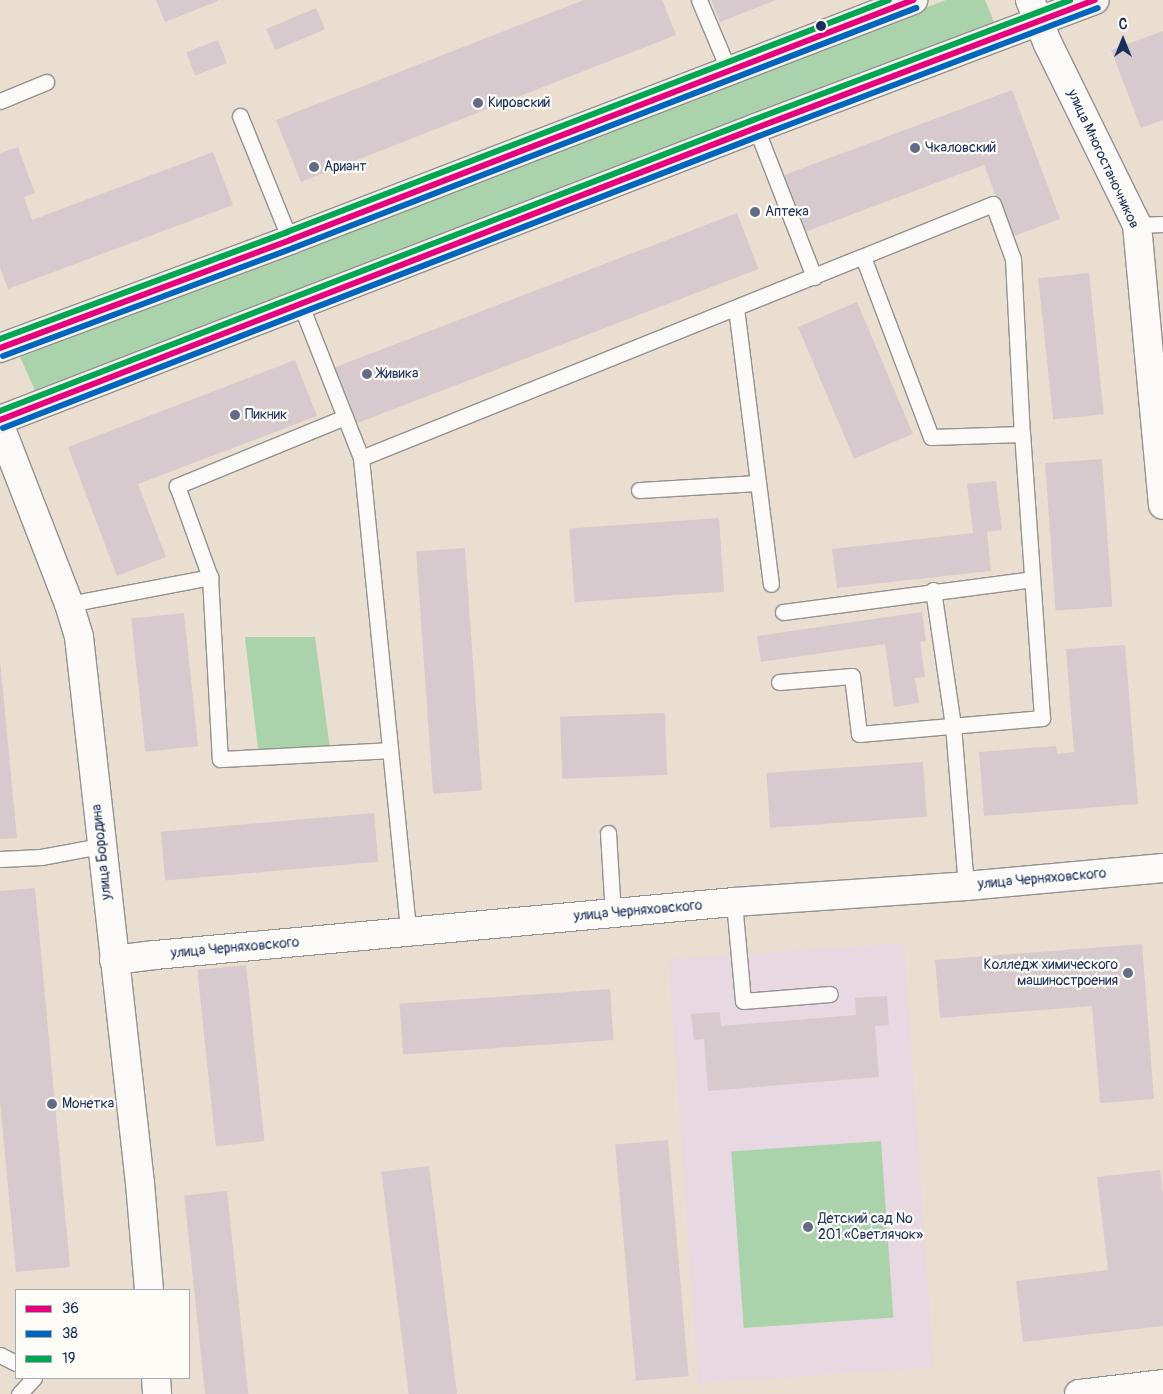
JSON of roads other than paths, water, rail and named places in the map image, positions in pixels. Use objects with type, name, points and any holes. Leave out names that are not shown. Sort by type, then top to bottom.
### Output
[{"type":"main road","points":[[0,348],[290,240],[913,0]]},
{"type":"main road","points":[[0,420],[756,128],[1034,10],[1095,0]]},
{"type":"street","name":"улица Многостаночников","points":[[1034,10],[1150,225],[1163,505]]},
{"type":"street","name":"улица Бородина","points":[[0,426],[80,637],[101,846],[140,1182],[149,1289]]},
{"type":"street","name":"улица Черняховского","points":[[114,960],[734,902],[966,886],[1163,868]]},
{"type":"street","points":[[156,1379],[157,1394]]},
{"type":"street","points":[[1079,1394],[1163,1384]]},
{"type":"lane","points":[[699,0],[729,71]]},
{"type":"lane","points":[[0,101],[46,82]]},
{"type":"lane","points":[[240,116],[290,240]]},
{"type":"lane","points":[[756,128],[814,277]]},
{"type":"lane","points":[[361,458],[993,204],[1014,259],[1022,434],[1042,718],[859,734],[852,676],[779,682]]},
{"type":"lane","points":[[862,257],[931,437],[1022,434]]},
{"type":"lane","points":[[300,303],[361,458],[408,932]]},
{"type":"lane","points":[[736,308],[770,584]]},
{"type":"lane","points":[[345,418],[177,486],[210,576],[220,759],[390,750]]},
{"type":"lane","points":[[639,490],[758,483]]},
{"type":"lane","points":[[69,604],[210,576]]},
{"type":"lane","points":[[783,612],[933,590],[1032,579]]},
{"type":"lane","points":[[933,590],[952,725],[966,886]]},
{"type":"lane","points":[[608,833],[613,914]]},
{"type":"lane","points":[[0,860],[41,857],[101,846]]},
{"type":"lane","points":[[734,902],[743,1001],[830,994]]},
{"type":"lane","points":[[0,1355],[15,1362]]},
{"type":"lane","points":[[19,1394],[33,1379]]},
{"type":"place","name":"Кировский","points":[[478,103]]},
{"type":"place","name":"Чкаловский","points":[[915,148]]},
{"type":"place","name":"Ариант","points":[[314,167]]},
{"type":"place","name":"Аптека","points":[[755,212]]},
{"type":"place","name":"Живика","points":[[367,374]]},
{"type":"place","name":"Пикник","points":[[235,415]]},
{"type":"place","name":"Колледж химического машиностроения","points":[[1128,973]]},
{"type":"place","name":"Монетка","points":[[52,1104]]},
{"type":"place","name":"Детский сад № 201 «Светлячок»","points":[[808,1227]]}]
